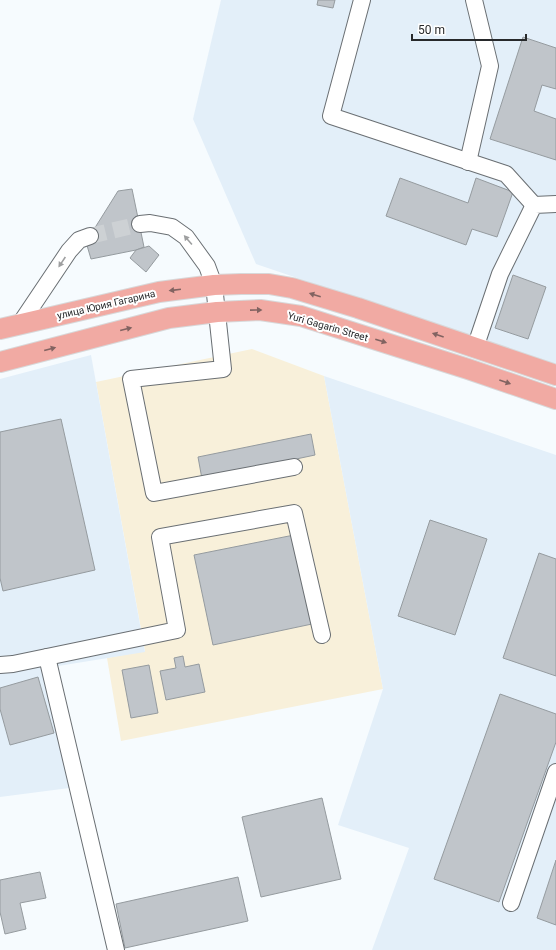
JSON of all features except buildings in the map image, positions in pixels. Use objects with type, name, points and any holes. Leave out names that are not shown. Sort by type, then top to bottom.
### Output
[{"type":"main road","points":[[214,285],[269,284],[292,288],[358,308],[556,375]]},
{"type":"main road","name":"улица Юрия Гагарина","points":[[0,328],[159,292],[214,285]]},
{"type":"main road","name":"Yuri Gagarin Street","points":[[0,362],[169,318],[217,312],[260,310],[301,316],[468,369],[556,399]]},
{"type":"lane","points":[[362,0],[332,116],[506,174],[534,206]]},
{"type":"lane","points":[[468,162],[490,66],[474,0]]},
{"type":"lane","points":[[534,206],[556,204]]},
{"type":"lane","points":[[475,348],[500,274],[534,206]]},
{"type":"lane","points":[[140,224],[150,223],[172,227],[186,237],[206,266],[214,285],[223,369],[131,379],[154,493],[294,467]]},
{"type":"lane","points":[[20,324],[69,251],[79,240],[90,236]]},
{"type":"lane","points":[[0,665],[13,664],[177,630],[160,537],[294,513],[322,634]]},
{"type":"lane","points":[[48,657],[116,950]]},
{"type":"lane","points":[[511,903],[556,772]]},
{"type":"shaded area","points":[[221,0],[556,0],[556,366],[256,264],[193,119]]},
{"type":"shaded area","points":[[252,349],[324,376],[383,689],[121,741],[107,658],[145,651],[96,382]]},
{"type":"shaded area","points":[[91,355],[145,652],[52,667],[77,787],[0,797],[0,379]]},
{"type":"shaded area","points":[[324,376],[556,455],[556,950],[372,950],[409,848],[338,825],[383,689]]},
{"type":"tunnel","points":[[90,236],[140,224]]}]
